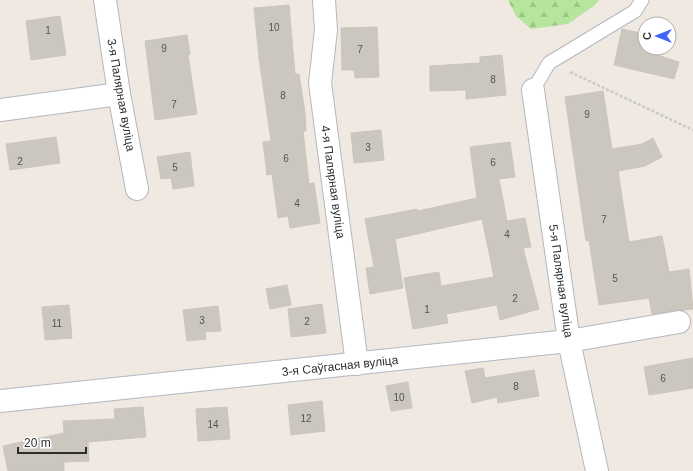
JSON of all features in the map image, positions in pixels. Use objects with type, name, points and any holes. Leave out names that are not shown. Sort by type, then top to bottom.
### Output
[{"type":"street","name":"3-я Палярная вуліца","points":[[105,0],[119,94],[137,189]]},
{"type":"street","name":"4-я Палярная вуліца","points":[[324,0],[326,30],[320,83],[357,364]]},
{"type":"street","name":"5-я Палярная вуліца","points":[[533,90],[570,341],[597,471]]},
{"type":"street","points":[[0,110],[119,94]]},
{"type":"street","name":"3-я Саўгасная вуліца","points":[[0,401],[570,341],[678,322]]},
{"type":"lane","points":[[533,90],[550,63],[635,12],[642,0]]},
{"type":"path","points":[[550,63],[693,130]]},
{"type":"green space","points":[[508,0],[599,0],[595,5],[568,24],[531,29],[516,16]]},
{"type":"building","points":[[289,5],[295,74],[299,74],[305,112],[306,131],[303,131],[309,184],[314,183],[320,223],[290,228],[288,216],[278,218],[272,174],[267,175],[263,142],[271,141],[259,58],[254,8]]},
{"type":"building","points":[[60,16],[66,55],[31,60],[26,21]]},
{"type":"building","points":[[377,27],[379,77],[355,78],[354,70],[342,70],[341,28]]},
{"type":"building","points":[[622,29],[637,32],[637,56],[660,56],[679,62],[674,79],[614,65]]},
{"type":"building","points":[[187,35],[190,54],[188,55],[197,114],[155,120],[145,41]]},
{"type":"building","points":[[502,55],[506,95],[466,99],[466,90],[430,91],[430,66],[480,63],[480,57]]},
{"type":"building","points":[[603,91],[612,149],[642,144],[653,138],[662,157],[645,166],[618,171],[629,242],[662,236],[669,272],[689,269],[693,309],[652,314],[649,298],[599,305],[589,240],[586,241],[565,97]]},
{"type":"building","points":[[381,130],[384,160],[354,163],[351,133]]},
{"type":"building","points":[[56,137],[60,163],[10,170],[6,144]]},
{"type":"building","points":[[510,142],[515,177],[499,179],[507,221],[525,218],[531,247],[523,248],[539,309],[500,320],[497,305],[446,314],[448,323],[413,329],[404,278],[439,272],[441,286],[494,277],[482,219],[395,239],[403,288],[370,294],[366,268],[374,267],[365,219],[417,209],[418,211],[477,198],[470,147]]},
{"type":"building","points":[[190,152],[194,186],[173,189],[171,178],[161,179],[157,157]]},
{"type":"building","points":[[287,285],[291,305],[270,309],[266,289]]},
{"type":"building","points":[[322,304],[326,333],[291,337],[288,309]]},
{"type":"building","points":[[69,305],[72,338],[45,340],[42,307]]},
{"type":"building","points":[[218,306],[221,331],[205,332],[206,339],[187,341],[183,310]]},
{"type":"building","points":[[693,358],[693,388],[649,395],[644,367]]},
{"type":"building","points":[[483,368],[485,378],[534,370],[539,396],[498,403],[497,397],[472,403],[465,371]]},
{"type":"building","points":[[408,382],[412,408],[391,411],[386,386]]},
{"type":"building","points":[[322,401],[325,431],[291,435],[288,405]]},
{"type":"building","points":[[143,407],[146,437],[88,442],[89,461],[64,462],[64,471],[8,471],[3,446],[64,433],[63,421],[115,419],[114,409]]},
{"type":"building","points":[[227,407],[230,439],[198,441],[196,409]]}]
